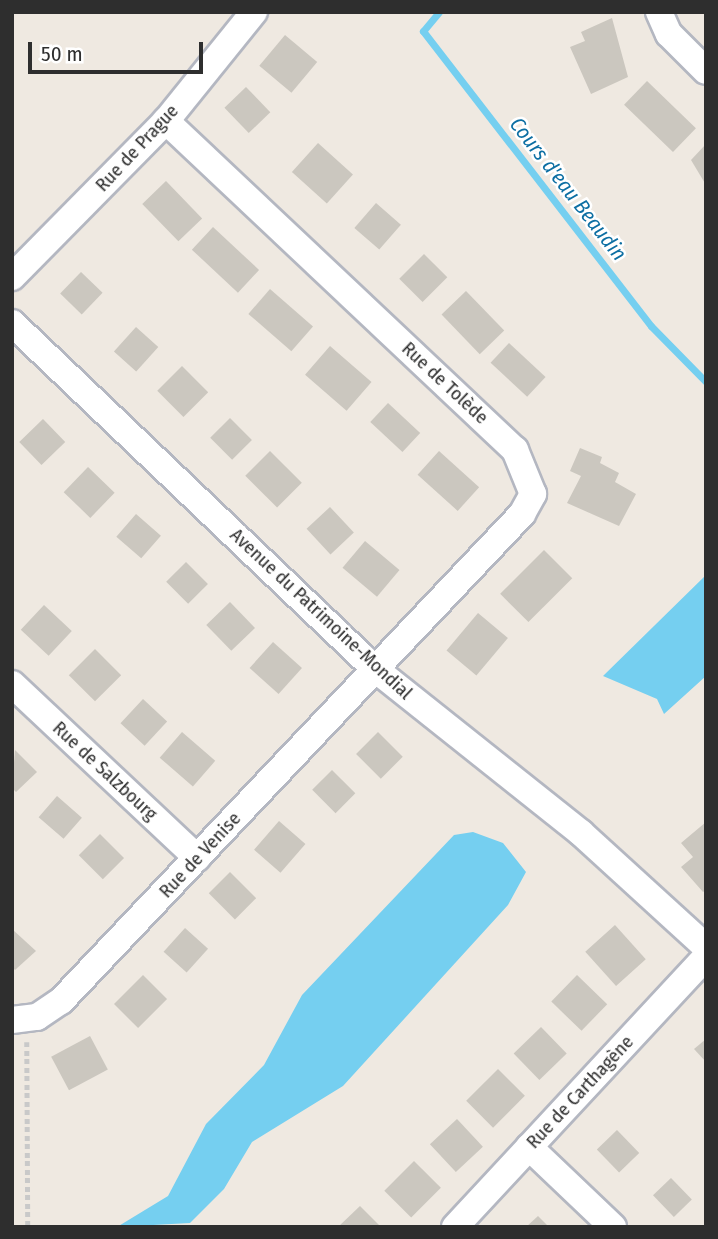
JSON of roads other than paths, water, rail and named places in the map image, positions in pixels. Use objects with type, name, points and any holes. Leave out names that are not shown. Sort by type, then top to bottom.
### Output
[{"type":"street","name":"Rue de Prague","points":[[12,277],[166,121],[254,12]]},
{"type":"street","points":[[659,12],[669,34],[706,71]]},
{"type":"street","name":"Rue de Tolède","points":[[166,121],[526,464],[533,494],[522,514],[375,669]]},
{"type":"street","name":"Avenue du Patrimoine-Mondial","points":[[12,323],[375,669],[581,833],[706,947]]},
{"type":"street","name":"Rue de Venise","points":[[17,1021],[61,1001],[375,669]]},
{"type":"street","name":"Rue de Salzbourg","points":[[12,684],[197,858]]},
{"type":"street","name":"Rue de Carthagène","points":[[455,1227],[706,957]]},
{"type":"street","points":[[529,1147],[613,1227]]},
{"type":"water","points":[[706,575],[706,676],[664,714],[657,699],[603,676]]},
{"type":"water","points":[[473,832],[503,843],[526,872],[508,905],[343,1086],[252,1142],[224,1189],[190,1223],[117,1227],[168,1196],[206,1124],[264,1065],[302,995],[454,835]]},
{"type":"waterway","name":"Cours d'eau Beaudin","points":[[439,12],[423,31],[651,326],[706,382]]}]
